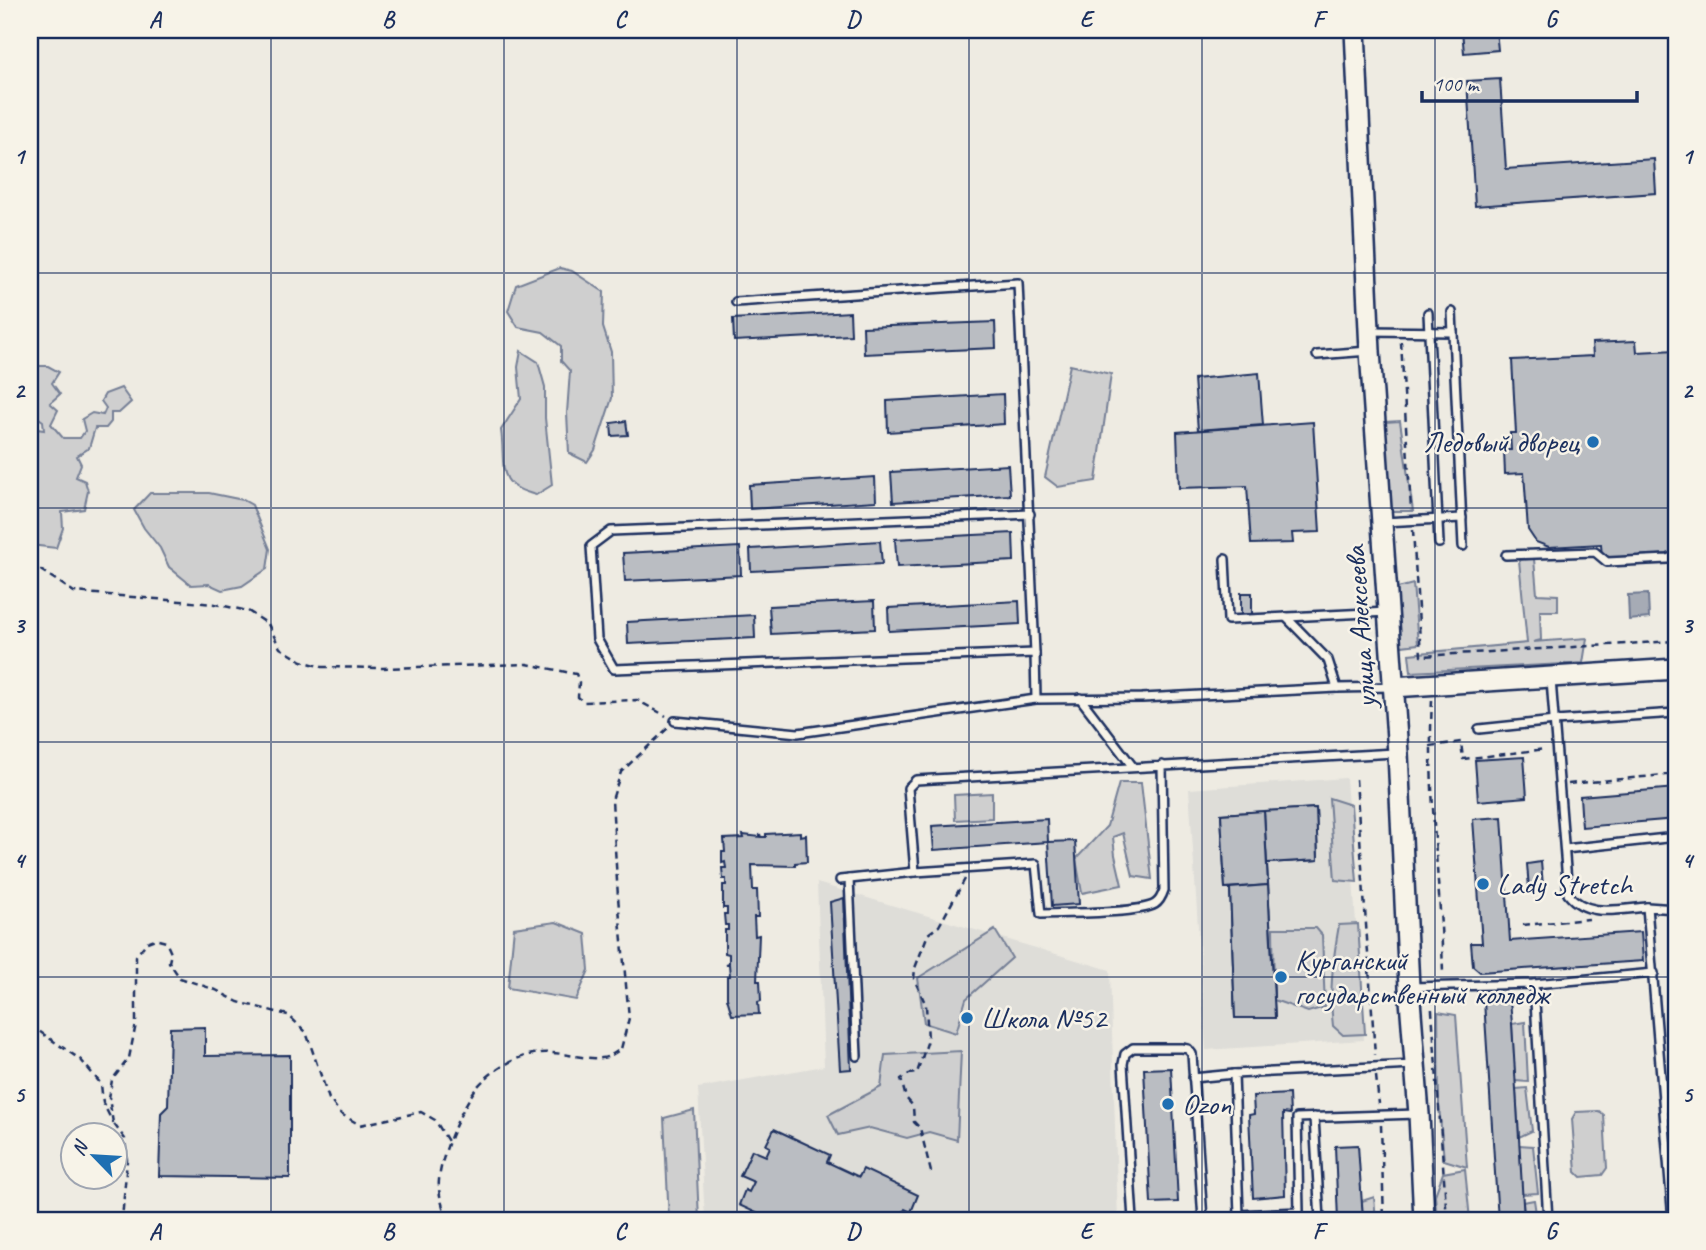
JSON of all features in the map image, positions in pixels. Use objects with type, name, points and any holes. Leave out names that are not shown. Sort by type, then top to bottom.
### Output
[{"type":"street","name":"улица Алексеева","points":[[1354,30],[1369,341],[1398,753],[1424,1220]]},
{"type":"street","points":[[1393,687],[1676,669]]},
{"type":"lane","points":[[736,302],[1018,283],[1037,699]]},
{"type":"lane","points":[[1452,312],[1463,546]]},
{"type":"lane","points":[[1428,313],[1439,543]]},
{"type":"lane","points":[[1317,355],[1401,331],[1429,334],[1453,332]]},
{"type":"lane","points":[[1030,513],[611,531],[591,546],[597,639],[614,670],[1035,653]]},
{"type":"lane","points":[[1382,522],[1462,518]]},
{"type":"lane","points":[[1506,555],[1595,552],[1607,562],[1668,559],[1676,555]]},
{"type":"lane","points":[[1225,559],[1228,620],[1388,612]]},
{"type":"lane","points":[[1286,617],[1328,660],[1337,688]]},
{"type":"lane","points":[[1551,677],[1568,894],[1581,907],[1591,910],[1647,907],[1676,909]]},
{"type":"lane","points":[[675,721],[798,733],[1037,699],[1142,698],[1393,687]]},
{"type":"lane","points":[[1080,698],[1133,767]]},
{"type":"lane","points":[[1479,729],[1676,713]]},
{"type":"lane","points":[[915,872],[908,788],[913,781],[1398,753]]},
{"type":"lane","points":[[840,880],[1036,864],[1041,914],[1138,909],[1155,904],[1162,898],[1164,890],[1162,765]]},
{"type":"lane","points":[[1565,849],[1676,837]]},
{"type":"lane","points":[[849,879],[857,1056]]},
{"type":"lane","points":[[1647,907],[1673,1220]]},
{"type":"lane","points":[[1409,987],[1534,984],[1654,973]]},
{"type":"lane","points":[[1534,984],[1548,1220]]},
{"type":"lane","points":[[1133,1220],[1123,1063],[1125,1054],[1133,1048],[1188,1049],[1192,1054],[1203,1220]]},
{"type":"lane","points":[[1193,1078],[1415,1065]]},
{"type":"lane","points":[[1234,1074],[1239,1215],[1299,1212],[1297,1118],[1419,1114]]},
{"type":"lane","points":[[1314,1117],[1320,1220]]},
{"type":"path","points":[[1401,331],[1421,656],[1676,641]]},
{"type":"path","points":[[30,563],[74,592],[215,604],[248,611],[268,624],[280,648],[302,661],[322,667],[527,664],[576,674],[579,682],[578,697],[584,702],[637,700],[675,721],[621,772],[612,800],[629,1017],[621,1049],[604,1058],[557,1052],[532,1054],[505,1065],[479,1085],[459,1117],[449,1143],[439,1189],[447,1220]]},
{"type":"path","points":[[1432,700],[1430,746],[1442,912],[1443,986]]},
{"type":"path","points":[[1430,746],[1461,742],[1463,759],[1557,748]]},
{"type":"path","points":[[1567,784],[1676,774]]},
{"type":"path","points":[[1356,779],[1381,1115],[1384,1220]]},
{"type":"path","points":[[931,1172],[920,1128],[915,1122],[913,1106],[906,1098],[901,1079],[917,1073],[928,1040],[926,1005],[914,979],[922,947],[928,934],[939,926],[968,873]]},
{"type":"path","points":[[1523,925],[1589,919]]},
{"type":"path","points":[[113,1120],[109,1098],[112,1080],[129,1058],[136,1024],[136,956],[147,942],[155,939],[166,942],[171,953],[169,962],[180,978],[216,990],[238,1002],[288,1015],[306,1032],[329,1099],[341,1114],[360,1125],[421,1112],[435,1120],[449,1143]]},
{"type":"path","points":[[1431,986],[1447,1220]]},
{"type":"path","points":[[30,1025],[81,1060],[101,1084],[103,1103],[112,1120]]},
{"type":"path","points":[[122,1220],[124,1190]]},
{"type":"shaded area","points":[[560,268],[572,271],[604,292],[603,327],[611,352],[612,398],[595,450],[587,462],[569,453],[567,413],[570,371],[561,361],[561,346],[543,332],[518,327],[508,311],[516,285]]},
{"type":"shaded area","points":[[521,351],[538,362],[545,387],[545,418],[552,485],[536,495],[514,486],[508,480],[503,464],[501,430],[521,399],[518,367]]},
{"type":"shaded area","points":[[1070,365],[1111,374],[1096,481],[1058,487],[1045,477]]},
{"type":"shaded area","points":[[48,366],[59,372],[52,383],[60,394],[50,403],[58,410],[51,424],[63,438],[80,438],[85,431],[82,419],[92,413],[103,415],[106,408],[101,401],[105,394],[121,388],[131,402],[119,413],[111,413],[111,422],[106,428],[95,428],[89,448],[77,456],[81,464],[76,477],[85,481],[88,491],[84,509],[62,512],[63,528],[56,548],[30,545],[30,428],[44,430],[43,421],[30,407],[30,368]]},
{"type":"shaded area","points":[[1400,421],[1413,511],[1386,511],[1385,422]]},
{"type":"shaded area","points":[[150,493],[209,493],[243,500],[252,505],[270,549],[267,569],[242,586],[222,590],[209,584],[191,585],[169,567],[160,548],[134,510]]},
{"type":"shaded area","points":[[1534,559],[1537,594],[1558,595],[1558,611],[1540,611],[1541,640],[1533,642],[1587,638],[1583,663],[1411,672],[1409,654],[1527,643],[1519,560]]},
{"type":"shaded area","points":[[1413,584],[1418,644],[1393,647],[1394,589]]},
{"type":"shaded area","points":[[1648,594],[1649,618],[1629,620],[1628,595]]},
{"type":"shaded area","name":"Курганский государственный колледж","points":[[1346,778],[1364,1040],[1206,1050],[1189,789]]},
{"type":"shaded area","points":[[1119,783],[1141,783],[1152,879],[1133,876],[1123,833],[1113,837],[1122,885],[1082,893],[1076,859],[1107,826]]},
{"type":"shaded area","points":[[992,793],[992,818],[955,820],[954,795]]},
{"type":"shaded area","points":[[1329,798],[1351,805],[1357,882],[1335,880]]},
{"type":"shaded area","name":"Школа №52","points":[[817,883],[1110,970],[1118,1220],[705,1220],[698,1088],[824,1066]]},
{"type":"shaded area","points":[[556,922],[586,934],[589,970],[576,1000],[508,988],[514,928]]},
{"type":"shaded area","points":[[1358,924],[1365,1034],[1343,1035],[1333,1026],[1335,950],[1339,925]]},
{"type":"shaded area","points":[[1273,928],[1316,928],[1322,935],[1325,1007],[1308,1012],[1274,1000]]},
{"type":"shaded area","points":[[995,930],[1012,958],[966,999],[956,1033],[924,1023],[918,978]]},
{"type":"shaded area","points":[[1438,1012],[1456,1015],[1467,1167],[1444,1160],[1439,1106]]},
{"type":"shaded area","points":[[1525,1022],[1528,1082],[1515,1081],[1512,1024]]},
{"type":"shaded area","points":[[961,1051],[957,1140],[929,1132],[907,1138],[870,1128],[838,1135],[828,1115],[881,1087],[885,1055]]},
{"type":"shaded area","points":[[1527,1088],[1532,1131],[1519,1137],[1516,1089]]},
{"type":"shaded area","points":[[694,1110],[699,1220],[669,1220],[664,1118]]},
{"type":"shaded area","points":[[1599,1111],[1604,1115],[1607,1168],[1602,1175],[1581,1177],[1576,1172],[1572,1119],[1576,1112]]},
{"type":"shaded area","points":[[1519,1145],[1533,1146],[1538,1193],[1522,1194]]},
{"type":"shaded area","points":[[1465,1169],[1470,1220],[1437,1220],[1435,1195],[1443,1173]]},
{"type":"shaded area","points":[[1374,1197],[1376,1220],[1363,1220],[1362,1201]]},
{"type":"shaded area","points":[[1534,1200],[1537,1220],[1525,1220],[1523,1202]]},
{"type":"building","points":[[1462,30],[1496,30],[1498,50],[1464,53]]},
{"type":"building","points":[[1500,79],[1506,169],[1654,159],[1656,193],[1475,206],[1467,81]]},
{"type":"building","points":[[850,312],[851,335],[734,341],[733,319]]},
{"type":"building","points":[[995,322],[996,348],[864,354],[863,327]]},
{"type":"building","name":"Ледовый дворец","points":[[1636,341],[1637,352],[1676,350],[1675,554],[1602,558],[1601,544],[1549,547],[1536,542],[1528,530],[1524,473],[1505,474],[1504,450],[1511,450],[1510,433],[1516,433],[1512,360],[1593,356],[1592,343]]},
{"type":"building","points":[[1259,373],[1263,425],[1198,430],[1194,379]]},
{"type":"building","points":[[1003,394],[1004,424],[888,432],[887,401]]},
{"type":"building","points":[[626,421],[628,435],[612,436],[611,423]]},
{"type":"building","points":[[1313,422],[1320,532],[1292,533],[1293,543],[1251,544],[1247,486],[1179,488],[1177,432]]},
{"type":"building","points":[[1008,465],[1010,495],[893,502],[891,472]]},
{"type":"building","points":[[875,477],[876,501],[750,509],[749,485]]},
{"type":"building","points":[[1013,533],[1014,561],[897,567],[895,539]]},
{"type":"building","points":[[880,541],[882,564],[751,571],[750,549]]},
{"type":"building","points":[[740,547],[741,575],[625,581],[623,553]]},
{"type":"building","points":[[1241,593],[1252,593],[1252,614],[1241,614]]},
{"type":"building","points":[[874,601],[875,629],[771,634],[769,606]]},
{"type":"building","points":[[1019,601],[1020,624],[889,631],[888,608]]},
{"type":"building","points":[[754,615],[755,638],[628,644],[627,622]]},
{"type":"building","points":[[1524,757],[1527,797],[1478,801],[1475,760]]},
{"type":"building","points":[[1676,788],[1676,819],[1582,827],[1580,796]]},
{"type":"building","points":[[1316,808],[1318,860],[1267,863],[1275,1018],[1235,1018],[1230,888],[1225,888],[1221,814]]},
{"type":"building","points":[[1316,808],[1318,860],[1267,863],[1264,811]]},
{"type":"building","points":[[1264,811],[1268,885],[1225,888],[1221,814]]},
{"type":"building","points":[[1502,817],[1510,941],[1641,932],[1643,961],[1480,972],[1473,966],[1471,943],[1482,943],[1473,819]]},
{"type":"building","points":[[1047,819],[1048,842],[934,850],[932,826]]},
{"type":"building","points":[[800,832],[800,836],[806,835],[807,862],[795,863],[795,866],[752,865],[753,890],[757,890],[758,917],[754,917],[755,936],[759,935],[757,981],[760,981],[761,1001],[758,1002],[759,1014],[732,1015],[727,998],[727,976],[730,976],[729,964],[726,964],[729,963],[729,954],[725,953],[725,930],[728,930],[728,925],[725,925],[724,914],[727,914],[727,908],[723,908],[723,885],[726,885],[722,868],[726,868],[725,862],[722,863],[724,839],[744,838],[743,835],[760,837],[760,834],[761,837],[766,837],[766,834]]},
{"type":"building","points":[[1075,841],[1079,904],[1052,906],[1048,842]]},
{"type":"building","points":[[1541,862],[1543,886],[1529,888],[1527,864]]},
{"type":"building","points":[[1268,885],[1275,1018],[1235,1018],[1230,888]]},
{"type":"building","points":[[844,898],[851,1069],[840,1070],[830,902]]},
{"type":"building","points":[[1510,1000],[1524,1220],[1498,1220],[1484,1001]]},
{"type":"building","points":[[205,1027],[205,1056],[290,1055],[290,1178],[159,1176],[161,1113],[168,1106],[170,1028]]},
{"type":"building","points":[[1171,1068],[1178,1202],[1151,1203],[1144,1069]]},
{"type":"building","points":[[1289,1094],[1290,1114],[1283,1113],[1285,1195],[1253,1198],[1249,1115],[1254,1114],[1253,1096]]},
{"type":"building","points":[[774,1129],[830,1155],[827,1162],[859,1177],[863,1169],[918,1195],[911,1212],[905,1209],[900,1219],[902,1220],[772,1220],[739,1205],[745,1190],[749,1192],[754,1182],[740,1176],[752,1150],[766,1156],[770,1147],[766,1145]]},
{"type":"building","points":[[1358,1145],[1363,1220],[1338,1220],[1335,1146]]},
{"type":"place","name":"Ледовый дворец","points":[[1593,442]]},
{"type":"place","name":"Lady Stretch","points":[[1483,884]]},
{"type":"place","name":"Курганский государственный колледж","points":[[1281,977]]},
{"type":"place","name":"Школа №52","points":[[967,1018]]},
{"type":"place","name":"Ozon","points":[[1168,1104]]}]
